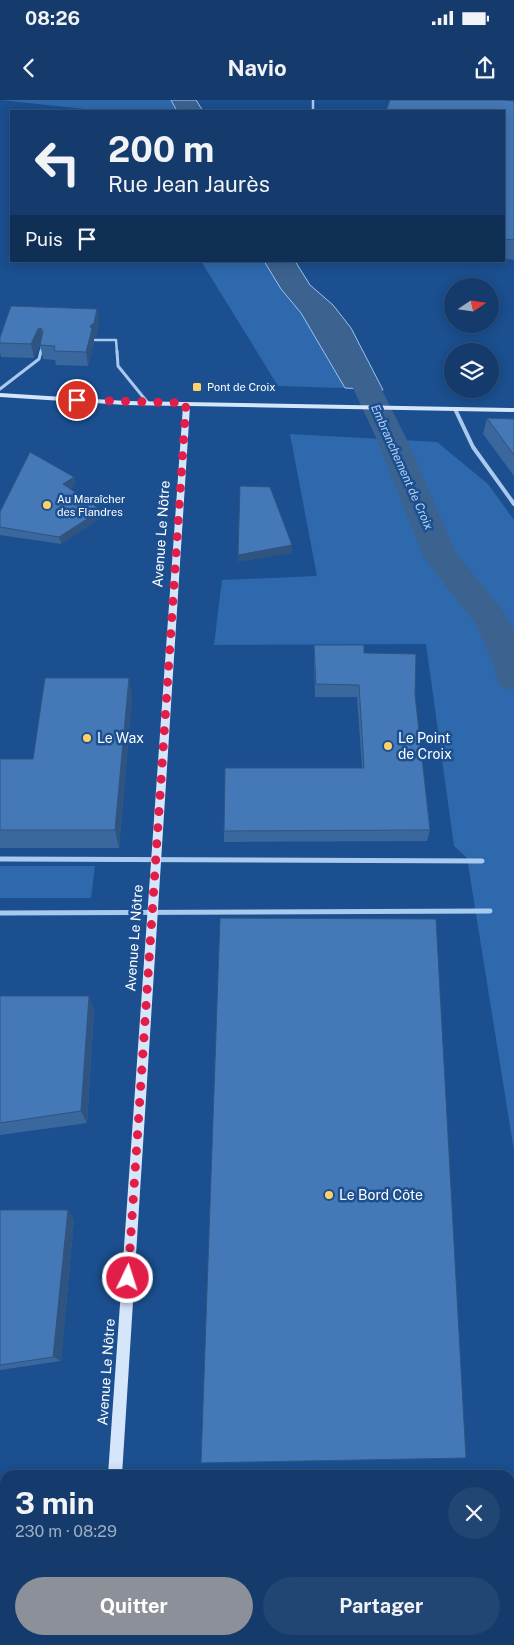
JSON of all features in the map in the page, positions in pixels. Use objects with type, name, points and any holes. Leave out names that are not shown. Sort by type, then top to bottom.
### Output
[{"type":"street","points":[[0,395],[148,403],[514,410]]},
{"type":"street","name":"Avenue Le Nôtre","points":[[115,1470],[186,403]]},
{"type":"street","points":[[455,409],[459,425],[466,437],[514,504]]},
{"type":"street","points":[[0,859],[482,861]]},
{"type":"street","points":[[0,913],[490,911]]},
{"type":"lane","points":[[95,340],[116,340],[118,366],[148,403]]},
{"type":"lane","points":[[0,389],[39,359],[43,345]]},
{"type":"shaded area","points":[[0,100],[171,100],[176,110],[94,110]]},
{"type":"shaded area","points":[[171,100],[196,100],[202,110],[176,110]]},
{"type":"shaded area","points":[[202,262],[265,262],[281,289],[301,313],[345,388],[278,386]]},
{"type":"shaded area","points":[[265,262],[296,262],[310,285],[333,305],[351,328],[383,390],[345,388],[301,313],[281,289]]},
{"type":"shaded area","points":[[290,434],[437,442],[488,484],[514,520],[514,1151],[467,858],[454,846],[426,644],[214,645],[222,580],[317,576]]},
{"type":"shaded area","points":[[0,866],[95,866],[91,898],[0,898]]},
{"type":"building","points":[[390,100],[514,101],[514,240],[505,239],[505,110],[386,110]]},
{"type":"building","points":[[11,306],[97,309],[94,323],[90,326],[92,329],[86,352],[54,351],[55,346],[40,345],[43,331],[41,328],[38,329],[31,344],[0,343],[0,337]]},
{"type":"building","points":[[487,418],[514,419],[514,455]]},
{"type":"building","points":[[30,452],[74,477],[63,484],[101,510],[59,537],[0,527],[0,512]]},
{"type":"building","points":[[240,486],[270,487],[292,545],[238,555]]},
{"type":"building","name":"Le Point de Croix","points":[[314,645],[364,645],[364,653],[416,654],[415,695],[430,830],[224,831],[225,768],[364,768],[359,685],[316,684]]},
{"type":"building","name":"Le Wax","points":[[45,678],[129,678],[115,830],[0,830],[0,759],[33,759]]},
{"type":"building","name":"Le Bord Côte","points":[[220,918],[436,919],[466,1458],[201,1463]]},
{"type":"building","points":[[0,996],[89,996],[81,1111],[0,1123]]},
{"type":"building","points":[[0,1210],[68,1210],[53,1357],[0,1365]]},
{"type":"waterway","name":"Embranchement de Croix","points":[[281,262],[296,288],[328,319],[366,386],[393,442],[441,558],[489,617],[510,660],[514,677]]},
{"type":"place","name":"Pont de Croix","points":[[197,387]]},
{"type":"place","name":"Au Maraîcher des Flandres","points":[[47,505]]},
{"type":"place","name":"Le Wax","points":[[87,738]]},
{"type":"place","name":"Le Point de Croix","points":[[388,746]]},
{"type":"place","name":"Le Bord Côte","points":[[329,1195]]},
{"type":"route","points":[[77,400],[126,403],[186,403],[128,1278]]}]
